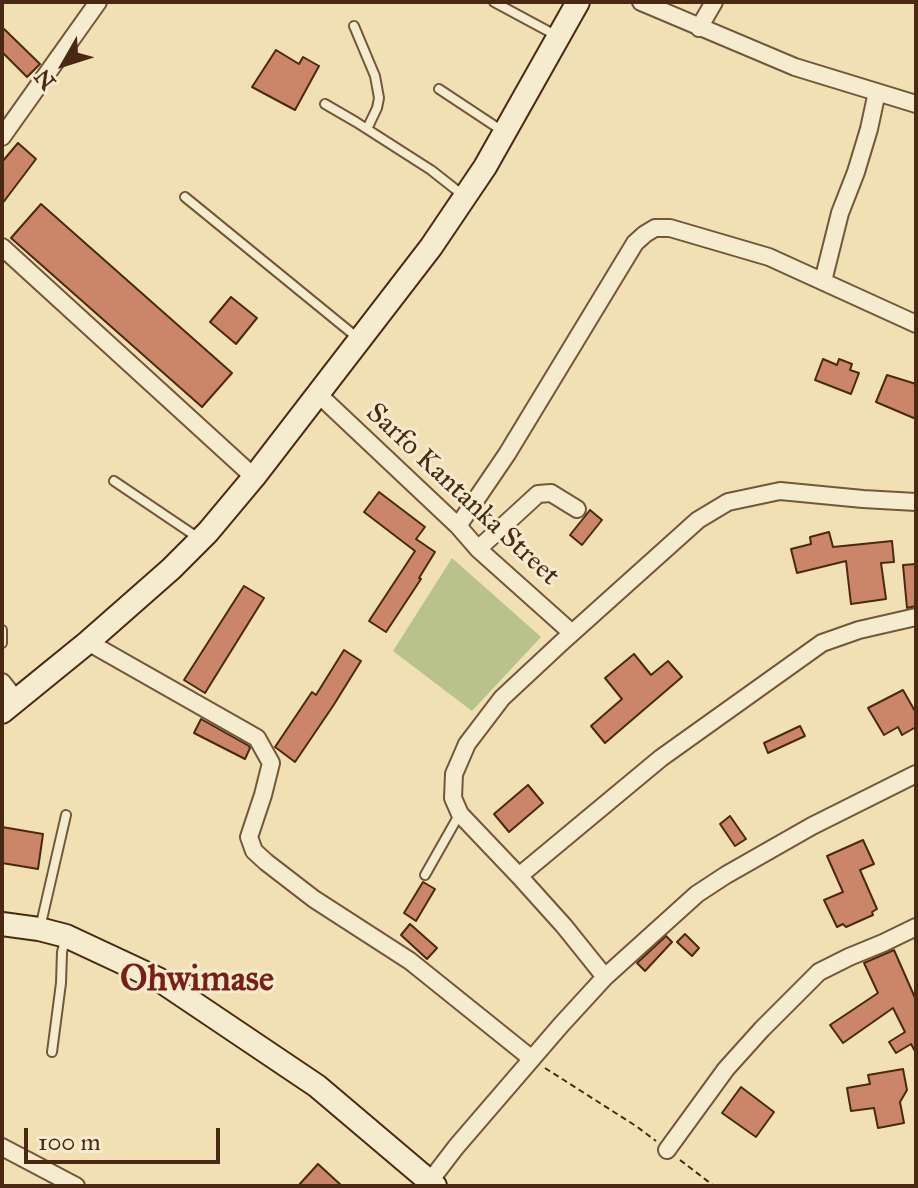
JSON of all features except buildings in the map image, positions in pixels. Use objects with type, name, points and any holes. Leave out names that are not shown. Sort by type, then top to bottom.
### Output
[{"type":"street","points":[[2,137],[98,2]]},
{"type":"street","points":[[2,682],[10,707],[171,569],[254,477],[431,247],[505,133],[578,2]]},
{"type":"street","points":[[641,2],[795,67],[916,104]]},
{"type":"street","points":[[699,28],[714,2]]},
{"type":"street","points":[[823,281],[840,213],[869,129],[877,92]]},
{"type":"street","points":[[458,526],[530,418],[635,243],[655,228],[670,228],[769,257],[916,324]]},
{"type":"street","points":[[2,247],[254,477]]},
{"type":"street","name":"Sarfo Kantanka Street","points":[[318,394],[458,526],[478,549],[572,633]]},
{"type":"street","points":[[605,977],[564,926],[460,814],[453,798],[454,774],[467,744],[502,698],[572,633],[698,520],[728,502],[780,491],[916,502]]},
{"type":"street","points":[[478,549],[538,494],[551,493],[577,509]]},
{"type":"street","points":[[519,876],[661,758],[822,643],[859,630],[916,617]]},
{"type":"street","points":[[88,642],[257,738],[271,763],[249,837],[254,851],[314,899],[410,961],[532,1059]]},
{"type":"street","points":[[2,924],[66,936],[158,979],[317,1086],[432,1184],[456,1147],[605,977],[697,894],[812,826],[916,774]]},
{"type":"street","points":[[667,1150],[726,1069],[819,972],[916,927]]},
{"type":"street","points":[[2,1147],[76,1186]]},
{"type":"lane","points":[[494,2],[559,37]]},
{"type":"lane","points":[[354,26],[375,76],[379,98],[367,129]]},
{"type":"lane","points":[[439,89],[505,133]]},
{"type":"lane","points":[[325,104],[431,170],[465,197]]},
{"type":"lane","points":[[185,197],[360,339]]},
{"type":"lane","points":[[114,481],[201,539]]},
{"type":"lane","points":[[2,630],[2,643]]},
{"type":"lane","points":[[425,875],[460,814]]},
{"type":"lane","points":[[39,929],[66,815]]},
{"type":"lane","points":[[52,1052],[66,936]]},
{"type":"path","points":[[532,1059],[636,1126],[714,1186]]},
{"type":"green space","points":[[452,558],[541,637],[472,711],[393,651]]},
{"type":"district","name":"Ohwimase","points":[[197,981]]}]
